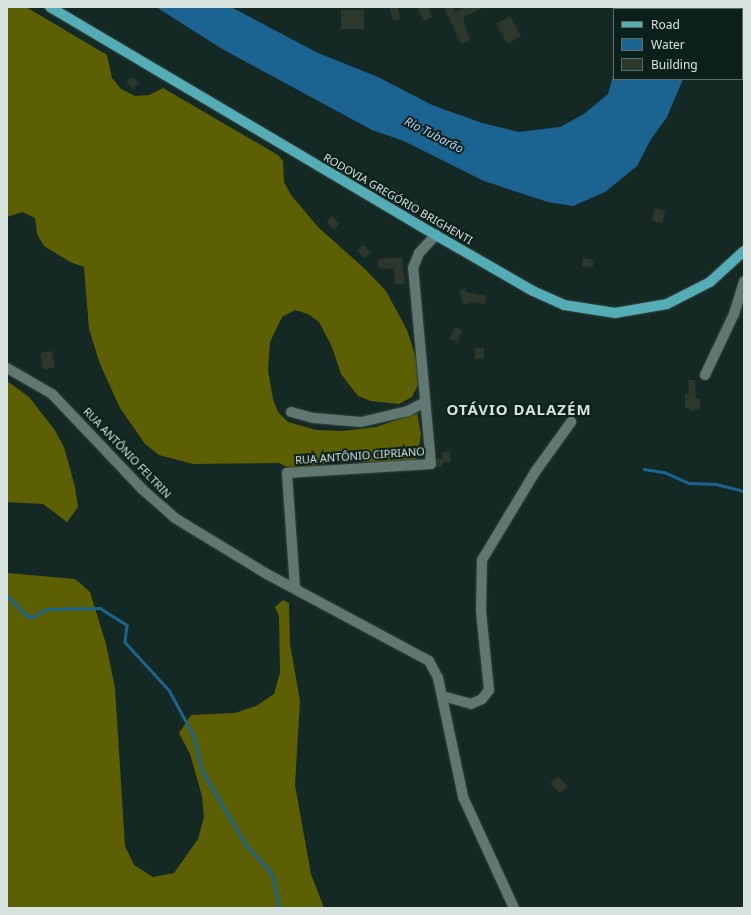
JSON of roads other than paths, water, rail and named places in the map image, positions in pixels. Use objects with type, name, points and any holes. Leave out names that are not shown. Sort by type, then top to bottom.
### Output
[{"type":"main road","name":"RODOVIA GREGÓRIO BRIGHENTI","points":[[50,7],[436,235],[548,299],[580,309],[615,313],[650,309],[683,298],[710,282],[744,251]]},
{"type":"street","name":"RUA ANTÔNIO CIPRIANO","points":[[294,588],[287,473],[431,464],[413,268],[419,253],[436,235]]},
{"type":"street","points":[[705,375],[731,319],[744,282]]},
{"type":"street","name":"RUA ANTÔNIO FELTRIN","points":[[7,368],[52,394],[142,489],[175,518],[294,588],[422,656],[434,668],[442,696],[463,797],[514,908]]},
{"type":"street","points":[[291,412],[314,418],[361,422],[408,411],[425,402]]},
{"type":"street","points":[[442,696],[471,704],[482,699],[489,690],[481,611],[482,560],[535,472],[571,422]]},
{"type":"water","name":"Rio Tubarão","points":[[156,7],[231,7],[318,53],[378,77],[432,105],[482,123],[519,132],[560,127],[584,114],[608,94],[613,76],[613,80],[683,80],[667,117],[651,139],[637,166],[605,192],[573,206],[548,202],[484,181],[404,141],[372,130],[224,50]]},
{"type":"water","points":[[628,7],[692,7],[660,8]]},
{"type":"waterway","points":[[644,469],[664,472],[689,483],[716,484],[744,491]]},
{"type":"waterway","points":[[7,595],[27,616],[32,617],[47,609],[100,608],[127,625],[125,642],[169,690],[193,734],[203,772],[247,846],[270,871],[274,879],[279,908]]},
{"type":"district","name":"OTÁVIO DALAZÉM","points":[[519,410]]}]
